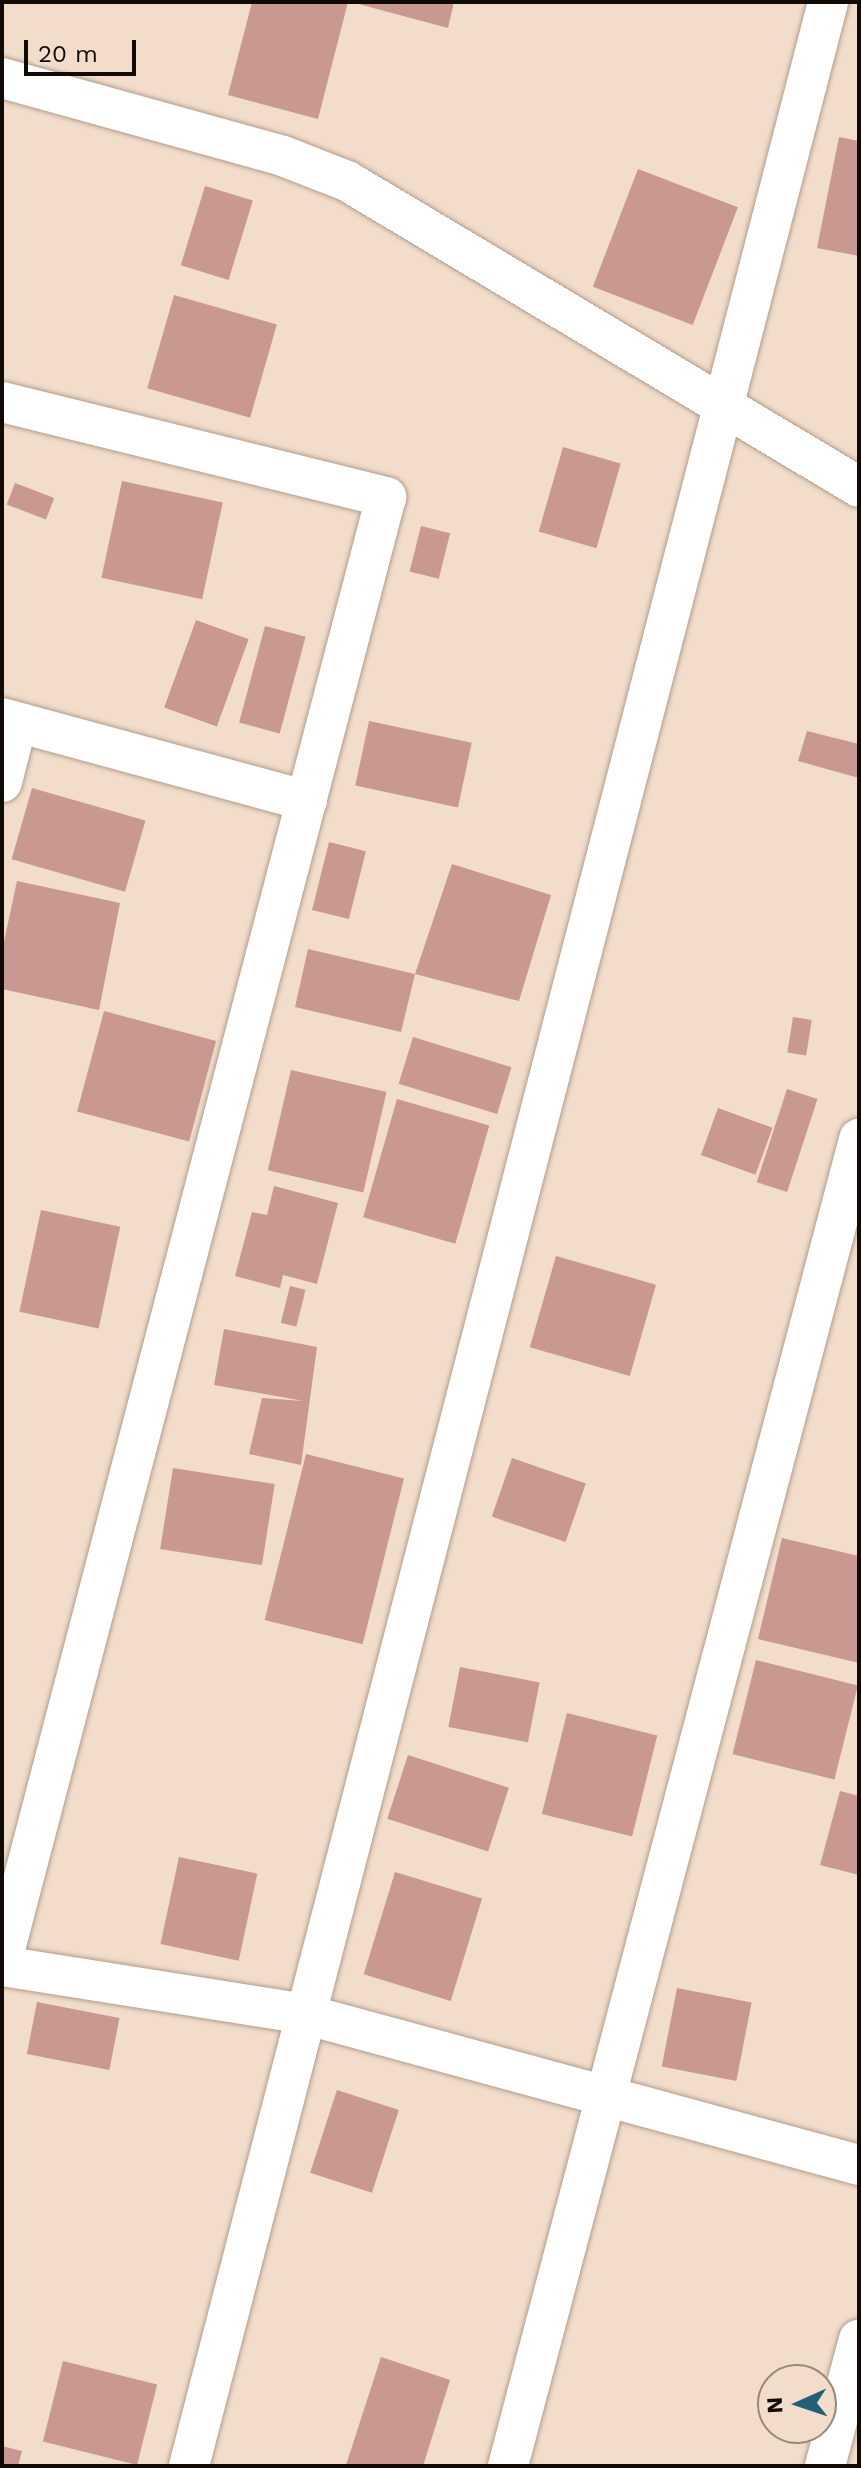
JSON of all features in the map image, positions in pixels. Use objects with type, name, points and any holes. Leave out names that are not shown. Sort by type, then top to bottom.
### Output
[{"type":"street","points":[[189,2466],[828,2]]},
{"type":"street","points":[[2,78],[283,156],[347,181],[859,487]]},
{"type":"street","points":[[2,402],[386,497],[2,1963],[304,2014],[859,2165]]},
{"type":"street","points":[[2,782],[10,720],[307,801]]},
{"type":"street","points":[[508,2466],[859,1139]]},
{"type":"street","points":[[825,2466],[859,2339]]},
{"type":"building","points":[[252,2],[348,2],[318,119],[228,95]]},
{"type":"building","points":[[351,2],[454,2],[448,28]]},
{"type":"building","points":[[839,137],[859,141],[859,256],[817,248]]},
{"type":"building","points":[[638,169],[738,207],[693,325],[593,287]]},
{"type":"building","points":[[205,186],[253,201],[229,280],[181,265]]},
{"type":"building","points":[[174,295],[277,324],[250,418],[147,388]]},
{"type":"building","points":[[563,447],[621,464],[596,548],[539,532]]},
{"type":"building","points":[[122,481],[223,502],[202,599],[101,578]]},
{"type":"building","points":[[15,483],[54,498],[46,520],[7,504]]},
{"type":"building","points":[[421,526],[450,533],[439,579],[410,572]]},
{"type":"building","points":[[196,620],[249,639],[217,727],[164,707]]},
{"type":"building","points":[[265,626],[306,637],[280,733],[239,723]]},
{"type":"building","points":[[369,721],[472,743],[458,807],[355,786]]},
{"type":"building","points":[[807,731],[859,744],[859,778],[798,761]]},
{"type":"building","points":[[32,788],[145,821],[125,892],[12,859]]},
{"type":"building","points":[[329,842],[366,851],[349,919],[312,910]]},
{"type":"building","points":[[452,864],[551,895],[519,1001],[415,974]]},
{"type":"building","points":[[17,881],[120,903],[99,1010],[2,989],[2,951]]},
{"type":"building","points":[[308,949],[415,974],[401,1032],[295,1007]]},
{"type":"building","points":[[104,1011],[216,1041],[189,1141],[77,1111]]},
{"type":"building","points":[[793,1017],[812,1020],[806,1056],[787,1053]]},
{"type":"building","points":[[413,1037],[511,1067],[497,1114],[399,1084]]},
{"type":"building","points":[[291,1070],[386,1092],[363,1192],[268,1170]]},
{"type":"building","points":[[787,1089],[817,1099],[787,1192],[757,1182]]},
{"type":"building","points":[[397,1099],[489,1125],[455,1244],[363,1217]]},
{"type":"building","points":[[718,1108],[773,1128],[755,1175],[701,1155]]},
{"type":"building","points":[[274,1186],[338,1203],[317,1284],[283,1275],[280,1288],[235,1276],[252,1212],[267,1215]]},
{"type":"building","points":[[41,1210],[120,1227],[99,1329],[19,1312]]},
{"type":"building","points":[[556,1256],[656,1285],[630,1376],[530,1347]]},
{"type":"building","points":[[290,1286],[306,1290],[296,1327],[281,1323]]},
{"type":"building","points":[[224,1329],[317,1347],[301,1465],[249,1454],[262,1398],[304,1401],[214,1385]]},
{"type":"building","points":[[306,1454],[404,1478],[363,1644],[265,1620]]},
{"type":"building","points":[[512,1458],[586,1483],[566,1542],[492,1517]]},
{"type":"building","points":[[173,1468],[275,1484],[262,1565],[160,1549]]},
{"type":"building","points":[[782,1538],[859,1556],[859,1663],[758,1639]]},
{"type":"building","points":[[756,1660],[858,1685],[834,1780],[733,1754]]},
{"type":"building","points":[[460,1667],[540,1682],[528,1742],[448,1727]]},
{"type":"building","points":[[567,1713],[657,1735],[632,1836],[542,1814]]},
{"type":"building","points":[[408,1755],[509,1788],[488,1851],[387,1819]]},
{"type":"building","points":[[840,1791],[859,1796],[859,1875],[820,1865]]},
{"type":"building","points":[[179,1857],[257,1874],[239,1961],[160,1944]]},
{"type":"building","points":[[395,1872],[482,1899],[451,2001],[364,1974]]},
{"type":"building","points":[[677,1988],[752,2003],[736,2081],[662,2067]]},
{"type":"building","points":[[37,2002],[119,2018],[109,2070],[27,2054]]},
{"type":"building","points":[[337,2090],[399,2110],[372,2193],[310,2173]]},
{"type":"building","points":[[381,2357],[450,2380],[423,2466],[346,2465]]},
{"type":"building","points":[[63,2361],[157,2384],[137,2465],[43,2442]]},
{"type":"building","points":[[2,2446],[22,2451],[18,2466],[2,2466]]}]
